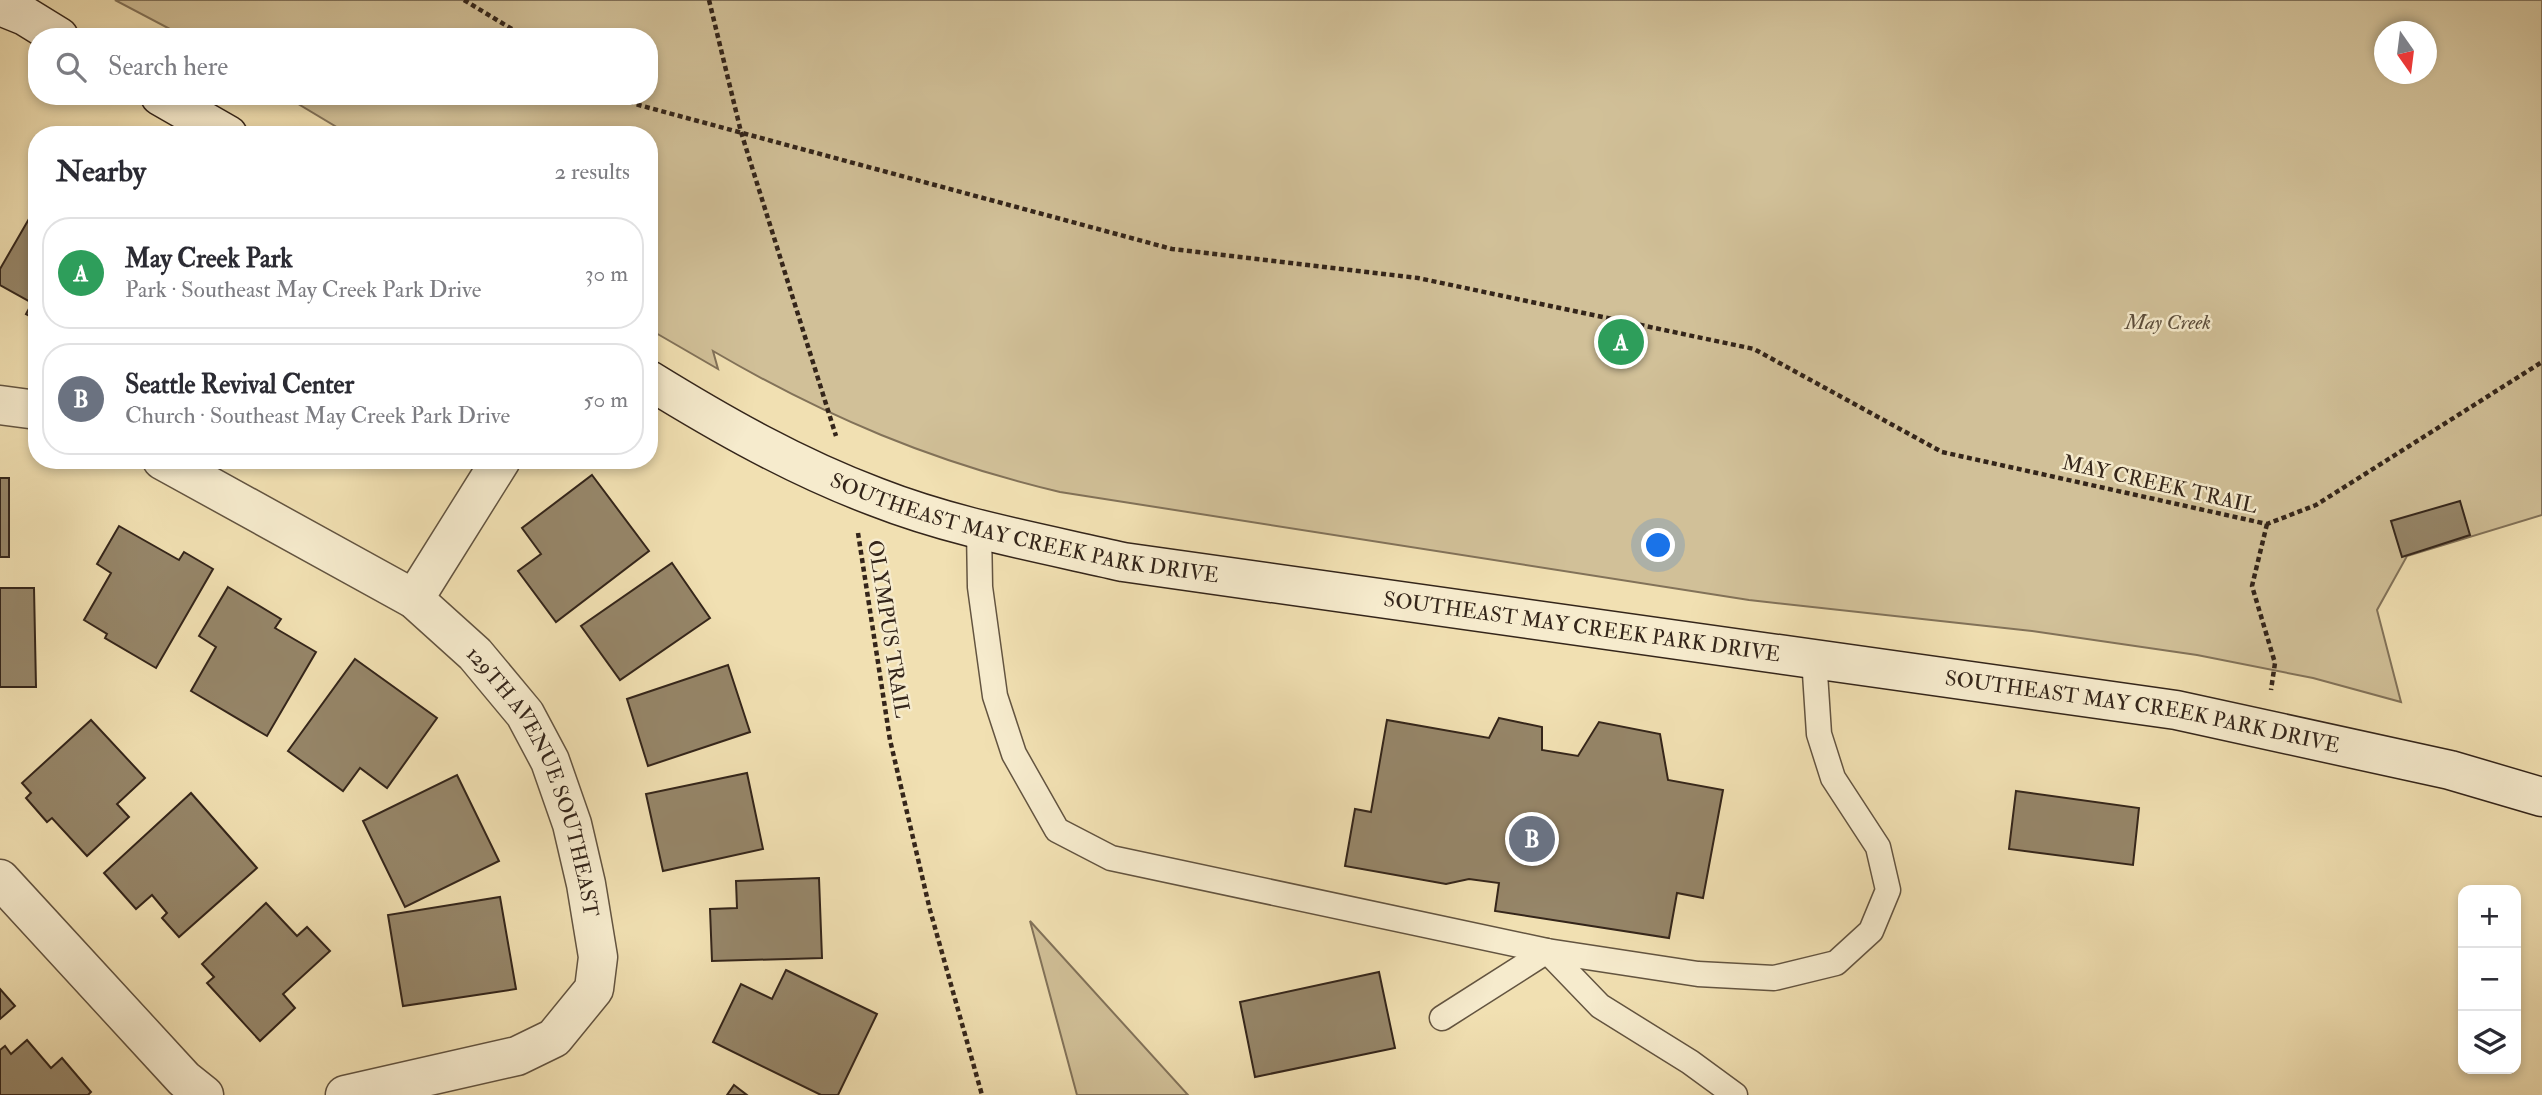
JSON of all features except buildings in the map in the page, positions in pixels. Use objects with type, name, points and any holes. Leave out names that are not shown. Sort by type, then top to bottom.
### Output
[{"type":"street","points":[[0,6],[25,16],[44,28]]},
{"type":"street","points":[[176,105],[212,126]]},
{"type":"street","name":"SOUTHEAST MAY CREEK PARK DRIVE","points":[[658,386],[805,468],[851,487],[979,529],[1123,562],[2176,710],[2450,770],[2542,797]]},
{"type":"street","points":[[0,405],[28,409]]},
{"type":"street","name":"129TH AVENUE SOUTHEAST","points":[[178,469],[414,599],[475,653],[525,714],[550,761],[572,824],[586,884],[598,957],[594,989],[554,1038],[517,1056],[345,1095]]},
{"type":"street","points":[[414,599],[495,469]]},
{"type":"street","points":[[0,879],[184,1079],[204,1095]]},
{"type":"lane","points":[[979,529],[980,586],[995,696],[1014,754],[1057,830],[1111,858],[1547,951],[1698,974],[1774,978],[1836,963],[1871,931],[1888,890],[1878,847],[1833,778],[1819,734],[1814,658]]},
{"type":"lane","points":[[1442,1018],[1547,951]]},
{"type":"lane","points":[[1547,951],[1600,1006],[1690,1062],[1735,1095]]},
{"type":"path","points":[[464,0],[509,28]]},
{"type":"path","name":"OLYMPUS TRAIL","points":[[709,0],[741,132],[851,487],[890,740],[930,910],[982,1095]]},
{"type":"path","name":"MAY CREEK TRAIL","points":[[639,105],[1172,249],[1418,278],[1754,349],[1942,452],[2267,524],[2316,505],[2542,362]]},
{"type":"path","points":[[2265,729],[2275,663],[2252,586],[2267,524]]},
{"type":"green space","name":"May Creek","points":[[115,0],[2542,0],[2542,515],[2407,556],[2377,610],[2401,702],[2313,678],[2197,655],[2032,631],[1749,600],[1060,492],[924,452],[797,397],[713,351],[718,369],[658,334],[658,126],[335,126],[300,105],[658,105],[658,28],[168,28]]},
{"type":"green space","points":[[1030,921],[1188,1095],[1077,1095]]},
{"type":"place","name":"May Creek Park","points":[[1621,342]]},
{"type":"place","name":"Seattle Revival Center","points":[[1532,839]]}]
